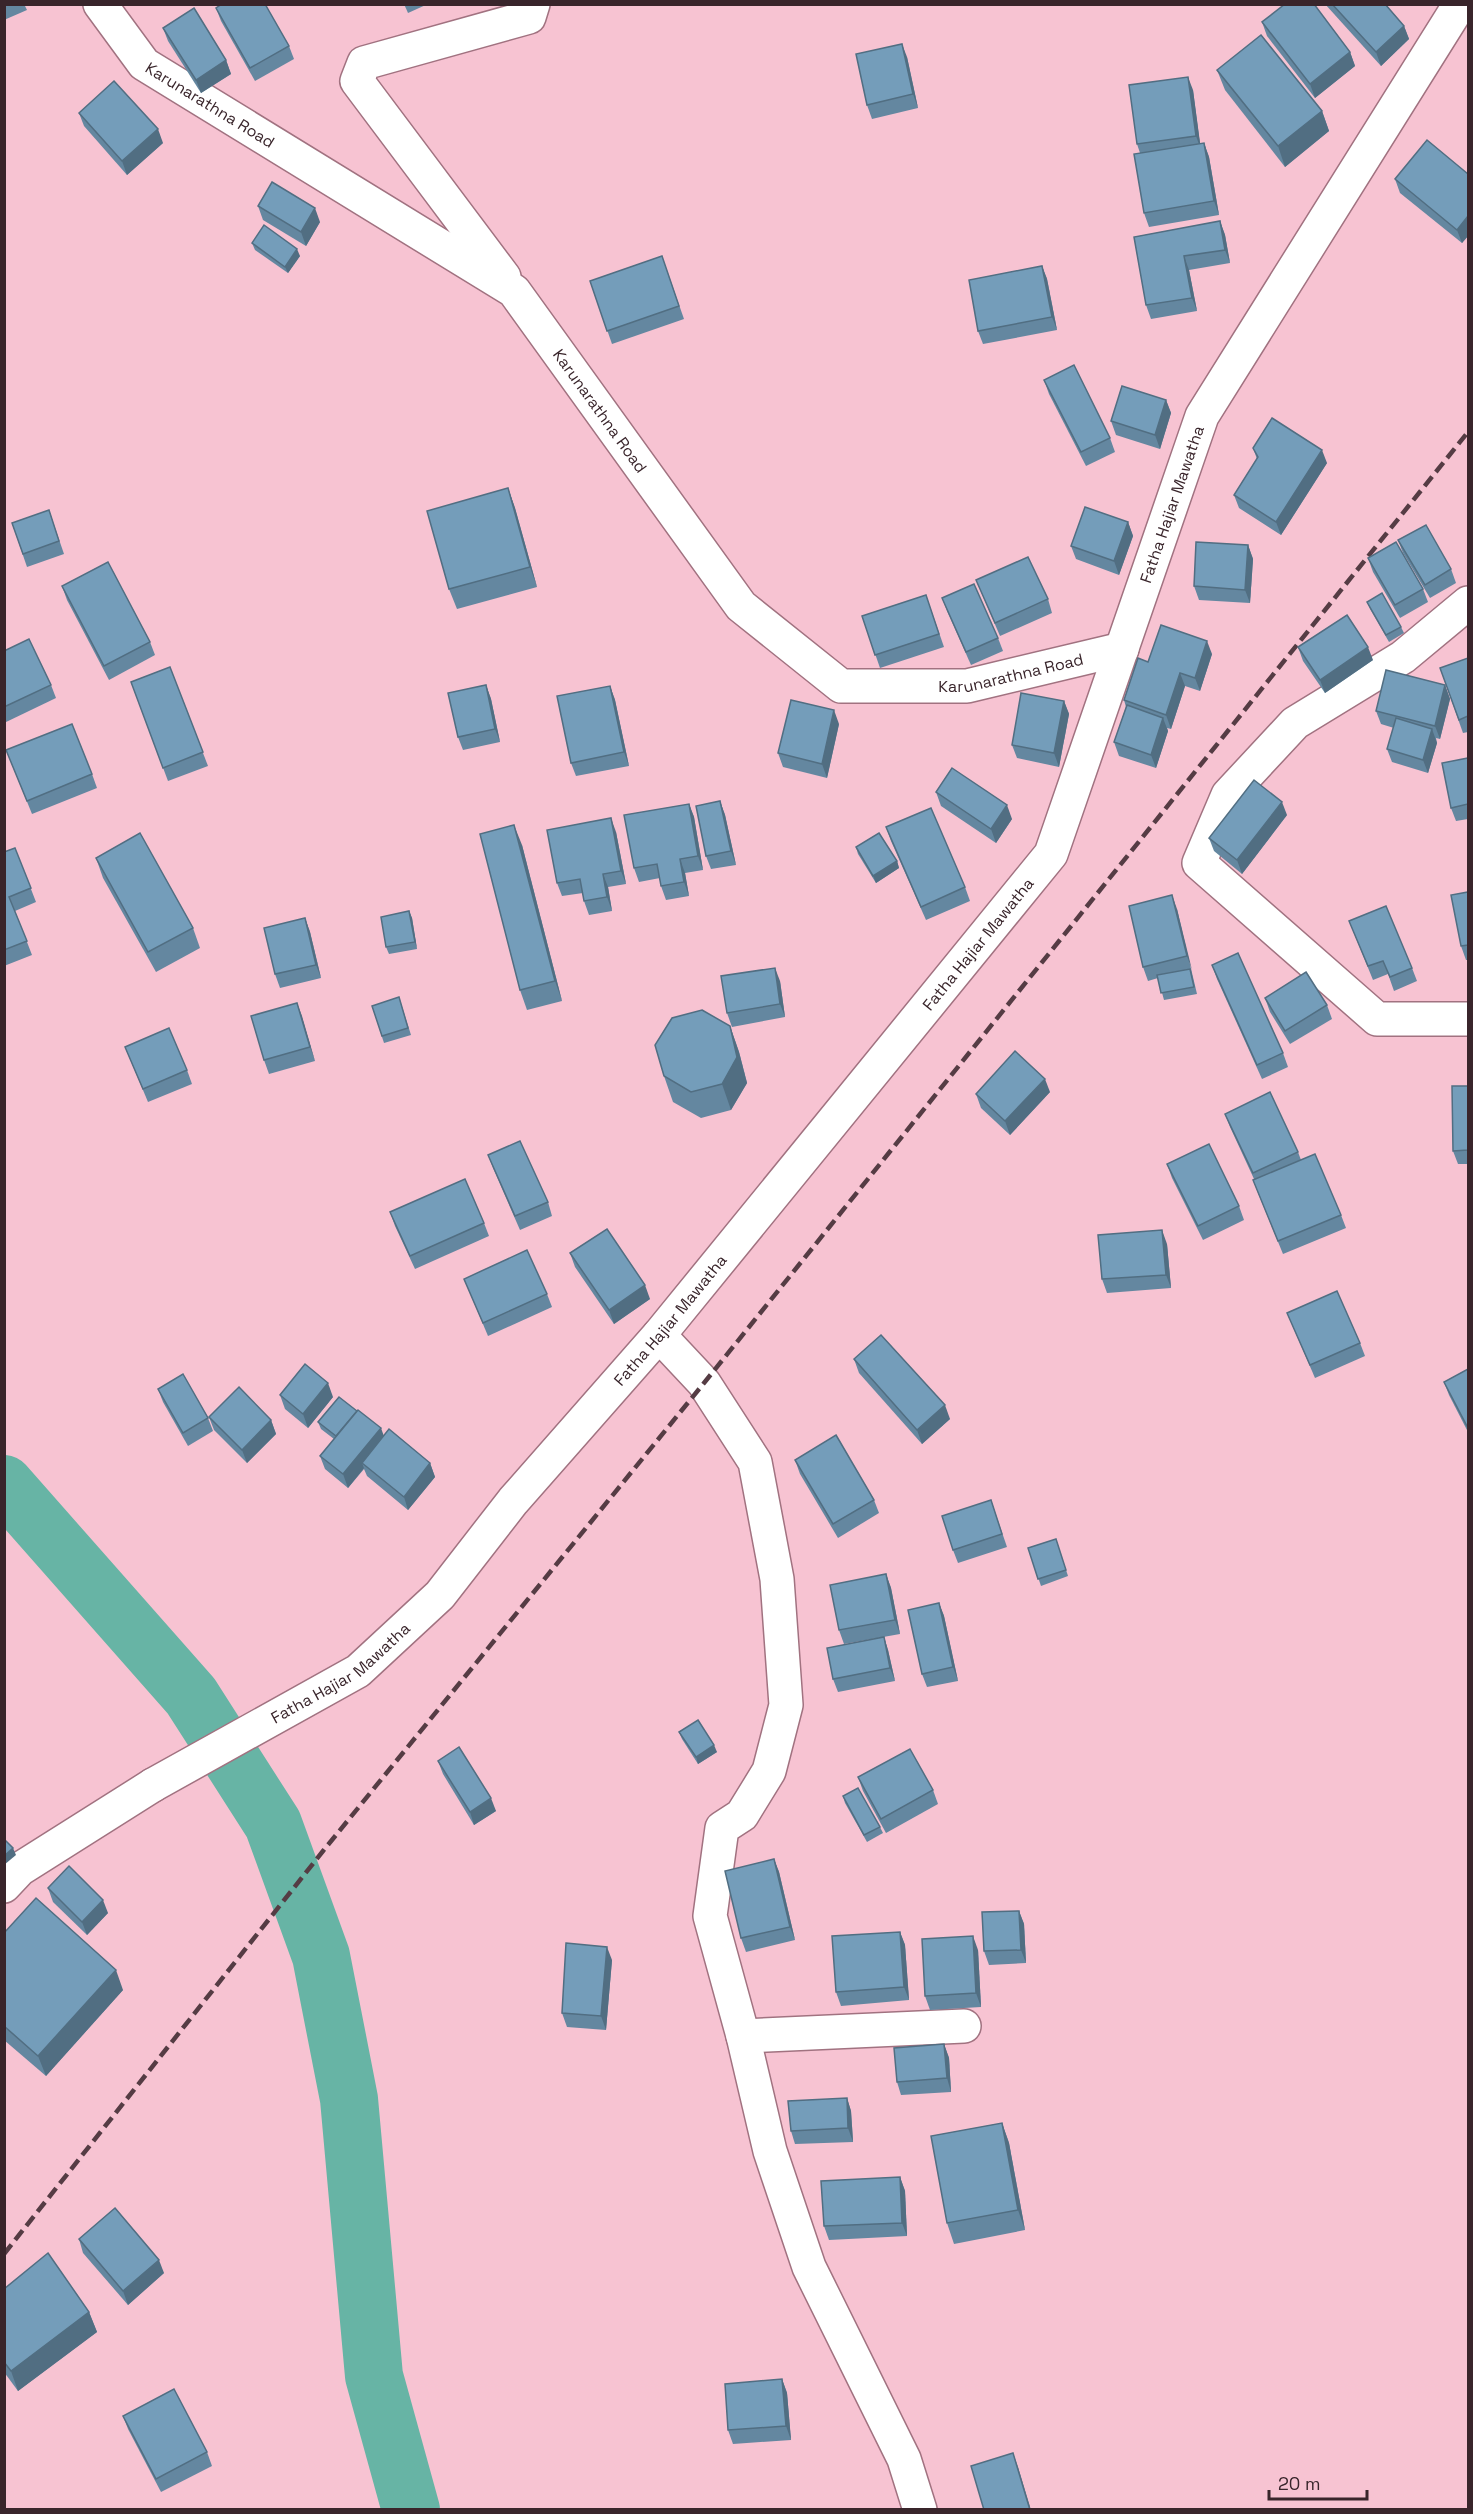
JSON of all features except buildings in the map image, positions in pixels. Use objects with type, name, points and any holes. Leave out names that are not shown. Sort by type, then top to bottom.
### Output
[{"type":"street","name":"Karunarathna Road","points":[[100,4],[144,64],[514,291],[741,606],[841,686],[967,686],[1122,649]]},
{"type":"street","points":[[514,291],[357,81],[364,63],[529,17],[533,4]]},
{"type":"street","name":"Fatha Hajiar Mawatha","points":[[4,1886],[20,1869],[153,1785],[358,1671],[440,1595],[513,1501],[659,1335],[1051,854],[1202,416],[1460,4]]},
{"type":"street","points":[[1468,603],[1403,657],[1295,723],[1228,795],[1199,863],[1377,1019],[1468,1019]]},
{"type":"street","points":[[659,1335],[704,1383],[755,1462],[777,1580],[786,1706],[769,1771],[742,1815],[722,1828],[710,1916],[743,2036],[770,2151],[809,2267],[903,2459],[920,2510]]},
{"type":"street","points":[[743,2036],[964,2026]]},
{"type":"waterway","points":[[4,1484],[191,1696],[273,1824],[321,1956],[349,2099],[374,2376],[411,2510]]},
{"type":"railway","points":[[4,2254],[323,1851],[704,1383],[1468,432]]}]
